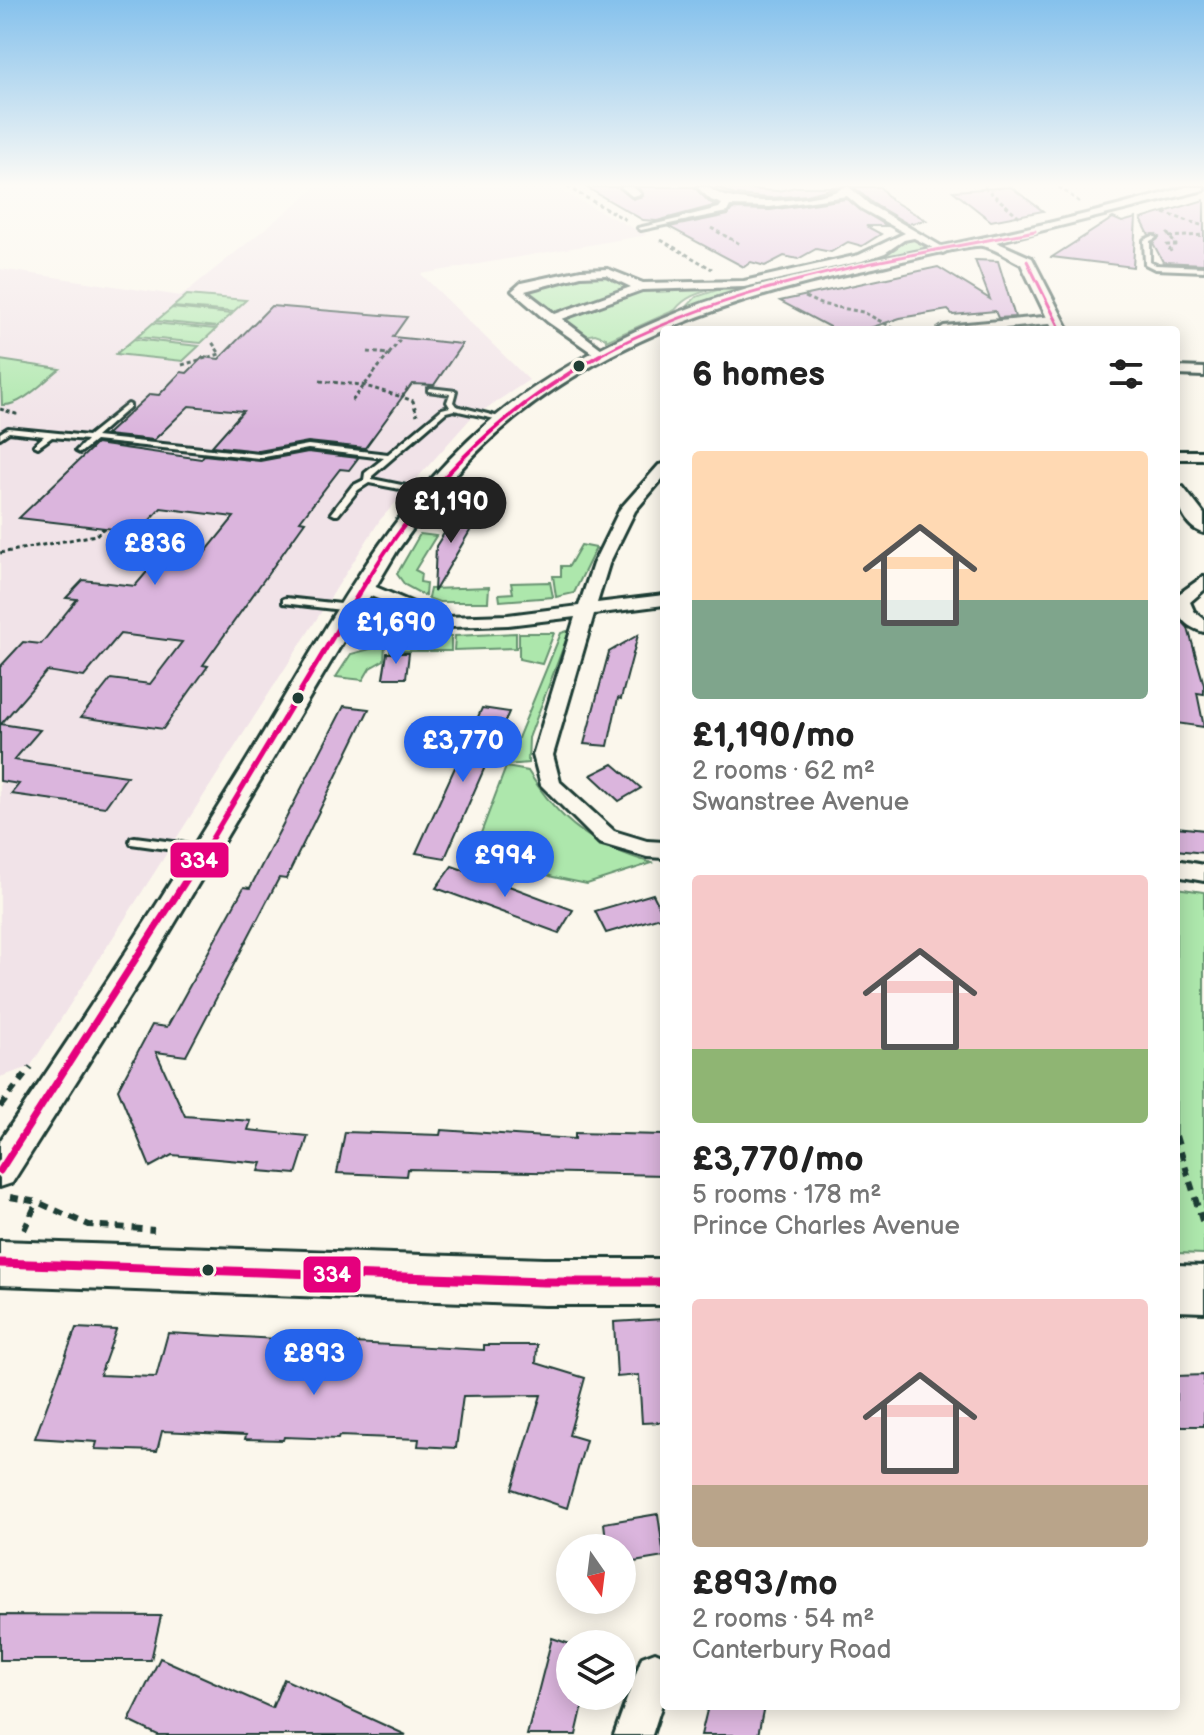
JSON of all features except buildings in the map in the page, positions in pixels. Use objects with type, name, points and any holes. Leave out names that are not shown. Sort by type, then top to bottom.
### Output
[{"type":"main road","points":[[0,1263],[544,1282],[660,1282]]},
{"type":"main road","points":[[1180,1288],[1204,1289]]},
{"type":"street","points":[[552,319],[641,287],[744,284],[817,268]]},
{"type":"street","points":[[667,326],[719,303],[808,277],[853,268]]},
{"type":"street","points":[[1035,326],[1058,325],[1040,268]]},
{"type":"street","points":[[601,355],[518,291],[525,285],[581,273],[608,272],[641,287]]},
{"type":"street","points":[[0,1171],[82,1051],[350,608],[428,493],[504,419],[601,355],[660,329]]},
{"type":"street","points":[[1180,371],[1204,372]]},
{"type":"street","points":[[1180,455],[1204,455]]},
{"type":"street","points":[[660,473],[628,509],[601,564],[543,755],[551,785],[607,837],[660,850]]},
{"type":"street","points":[[1180,496],[1204,527]]},
{"type":"street","points":[[1204,581],[1181,601],[1181,614],[1204,627]]},
{"type":"street","points":[[364,587],[407,604],[419,614],[444,621]]},
{"type":"street","points":[[337,632],[378,634],[420,623],[508,620],[660,601]]},
{"type":"street","points":[[1180,869],[1204,873]]},
{"type":"street","points":[[633,1735],[655,1670]]},
{"type":"lane","points":[[1179,268],[1204,269]]},
{"type":"lane","points":[[430,390],[454,392],[450,402],[454,408]]},
{"type":"lane","points":[[80,451],[128,406]]},
{"type":"lane","points":[[368,481],[368,475],[387,456],[444,410],[454,408],[504,419]]},
{"type":"lane","points":[[0,436],[8,430],[259,456],[308,447],[387,456]]},
{"type":"lane","points":[[38,445],[51,434]]},
{"type":"lane","points":[[335,513],[355,488],[368,481],[428,493]]},
{"type":"lane","points":[[286,601],[350,608]]},
{"type":"lane","points":[[135,841],[203,853]]},
{"type":"path","points":[[800,294],[820,304],[863,312],[889,326]]},
{"type":"path","points":[[352,401],[400,340]]},
{"type":"path","points":[[182,365],[194,363],[201,356],[220,354],[212,342]]},
{"type":"path","points":[[368,352],[389,354]]},
{"type":"path","points":[[320,381],[364,386],[413,401],[418,422],[423,425]]},
{"type":"path","points":[[402,397],[408,388]]},
{"type":"path","points":[[0,553],[96,535],[104,528]]},
{"type":"path","points":[[0,1107],[30,1068]]},
{"type":"path","points":[[1180,1149],[1204,1227]]},
{"type":"path","points":[[0,1196],[37,1202]]},
{"type":"shaded area","points":[[216,268],[456,268],[421,274],[529,380],[470,419],[380,520],[30,1067],[0,1077],[0,269],[181,296]]},
{"type":"green space","points":[[822,268],[838,268],[804,275],[613,342],[683,311],[696,297],[729,286]]},
{"type":"green space","points":[[608,272],[640,289],[714,289],[692,296],[675,310],[606,341],[606,338],[595,334],[584,336],[518,291],[549,279]]},
{"type":"green space","points":[[187,295],[246,300],[233,312],[173,307]]},
{"type":"green space","points":[[172,308],[232,314],[217,327],[156,321]]},
{"type":"green space","points":[[153,323],[216,329],[201,343],[137,337]]},
{"type":"green space","points":[[134,339],[199,346],[183,361],[116,354]]},
{"type":"green space","points":[[0,360],[60,369],[26,397],[2,405]]},
{"type":"green space","points":[[420,534],[436,536],[415,570],[421,573],[420,582],[426,583],[425,596],[405,585],[397,574]]},
{"type":"green space","points":[[581,545],[596,548],[574,593],[556,597],[553,576],[561,576],[561,566],[569,566]]},
{"type":"green space","points":[[550,582],[553,597],[500,601],[499,594],[513,593],[511,583]]},
{"type":"green space","points":[[489,587],[488,602],[439,602],[428,598],[430,589]]},
{"type":"green space","points":[[381,601],[402,608],[402,619],[383,628],[362,626],[360,617],[367,605]]},
{"type":"green space","points":[[567,631],[529,738],[528,763],[507,765],[561,633]]},
{"type":"green space","points":[[516,633],[516,648],[454,650],[455,636]]},
{"type":"green space","points":[[519,633],[554,633],[542,664],[519,659]]},
{"type":"green space","points":[[429,635],[451,636],[451,651],[390,651],[390,645]]},
{"type":"green space","points":[[385,645],[384,660],[370,668],[363,680],[336,677],[351,654]]},
{"type":"green space","points":[[506,767],[528,771],[566,819],[595,840],[652,863],[587,884],[553,877],[475,849]]},
{"type":"green space","points":[[1180,889],[1204,892],[1204,1254],[1180,1253]]},
{"type":"transit line","name":"334","points":[[662,326],[758,292],[851,268]]},
{"type":"transit line","name":"334","points":[[1030,268],[1059,326]]},
{"type":"transit line","name":"334","points":[[0,1171],[181,890],[365,584],[414,510],[466,452],[530,398],[577,367],[660,327]]},
{"type":"transit line","name":"334","points":[[0,1263],[544,1282],[660,1282]]}]
